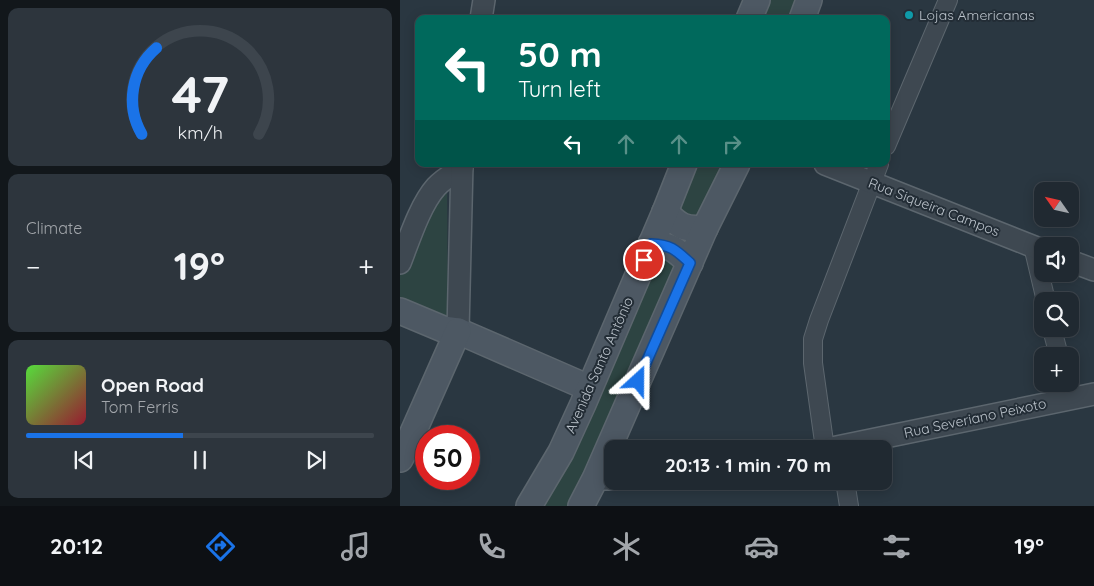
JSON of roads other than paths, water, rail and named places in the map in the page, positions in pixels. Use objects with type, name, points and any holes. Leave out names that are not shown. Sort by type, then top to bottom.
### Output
[{"type":"main road","points":[[750,15],[756,0]]},
{"type":"main road","points":[[803,15],[809,0]]},
{"type":"main road","name":"Avenida Santo Antônio","points":[[528,506],[561,452],[683,167]]},
{"type":"main road","points":[[620,440],[690,263],[705,228],[736,167]]},
{"type":"main road","points":[[665,212],[682,226],[691,229],[705,228]]},
{"type":"main road","points":[[651,244],[673,248],[690,263]]},
{"type":"main road","points":[[400,311],[586,396]]},
{"type":"main road","points":[[400,459],[408,446],[451,333]]},
{"type":"main road","points":[[580,506],[604,479]]},
{"type":"street","points":[[482,15],[484,0]]},
{"type":"street","points":[[890,137],[948,0]]},
{"type":"street","points":[[400,263],[428,198],[437,186],[461,167]]},
{"type":"street","points":[[451,333],[462,167]]},
{"type":"street","name":"Rua Siqueira Campos","points":[[842,167],[875,173],[1034,246]]},
{"type":"street","points":[[831,440],[812,363],[814,339],[823,310],[875,173]]},
{"type":"street","points":[[1079,264],[1094,270]]},
{"type":"street","name":"Rua Severiano Peixoto","points":[[866,440],[1063,392]]},
{"type":"street","name":"Rua Severiano Peixoto","points":[[1076,392],[1094,394]]},
{"type":"street","points":[[846,490],[848,506]]},
{"type":"place","name":"Lojas Americanas","points":[[909,15]]}]
